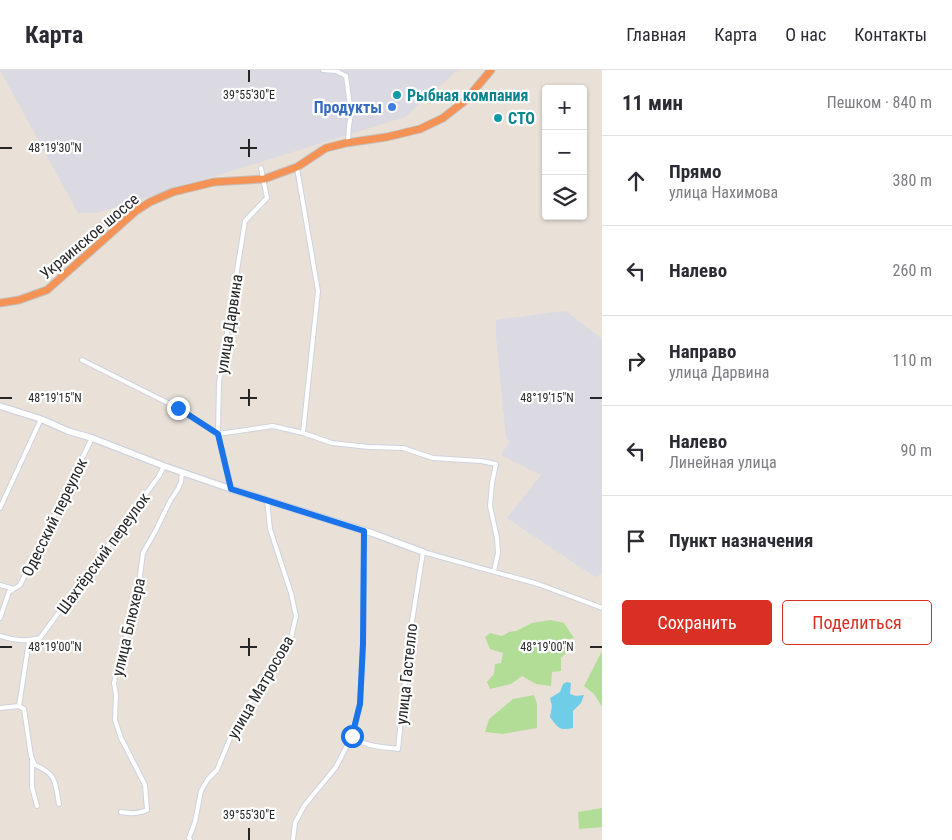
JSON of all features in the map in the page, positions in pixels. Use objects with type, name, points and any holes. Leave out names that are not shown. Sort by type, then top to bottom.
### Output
[{"type":"highway","name":"Украинское шоссе","points":[[0,303],[19,300],[47,290],[136,211],[150,202],[172,192],[214,182],[264,179],[296,167],[326,148],[348,142],[387,137],[420,129],[443,118],[466,100],[491,70]]},
{"type":"street","points":[[323,70],[336,71],[346,76],[351,114],[348,126],[348,142]]},
{"type":"street","points":[[296,167],[318,291],[303,433]]},
{"type":"street","name":"улица Дарвина","points":[[231,489],[218,434],[220,382],[245,221],[267,198],[261,168]]},
{"type":"street","points":[[82,360],[178,408],[218,434],[273,426],[303,433],[332,444],[403,448],[433,458],[481,461],[496,464],[490,506],[497,538],[498,553],[494,571]]},
{"type":"street","points":[[0,406],[231,489],[364,531],[423,552],[538,584],[602,608]]},
{"type":"street","points":[[0,508],[41,420]]},
{"type":"street","name":"Одесский переулок","points":[[0,618],[9,592],[20,585],[92,438]]},
{"type":"street","name":"Шахтёрский переулок","points":[[29,641],[40,638],[153,484],[164,466]]},
{"type":"street","name":"улица Блюхера","points":[[121,812],[130,814],[147,810],[145,785],[121,738],[115,720],[116,695],[114,683],[122,657],[127,629],[137,598],[144,553],[178,489],[182,472]]},
{"type":"street","name":"улица Матросова","points":[[189,839],[202,791],[208,779],[217,770],[229,740],[246,707],[268,680],[291,638],[296,616],[291,593],[270,529],[267,500]]},
{"type":"street","points":[[293,840],[295,823],[304,806],[336,767],[352,736],[360,704],[363,644],[364,531]]},
{"type":"street","name":"улица Гастелло","points":[[352,736],[358,741],[374,746],[398,749],[410,634],[423,552]]},
{"type":"street","points":[[0,584],[14,589]]},
{"type":"street","points":[[0,636],[15,641],[29,641],[20,706]]},
{"type":"street","points":[[0,708],[20,706],[24,709],[32,757],[32,787],[37,806]]},
{"type":"street","points":[[32,757],[35,765],[44,769],[54,778],[59,804]]},
{"type":"shaded area","points":[[0,70],[458,70],[405,117],[96,213],[78,213]]},
{"type":"shaded area","points":[[566,311],[602,339],[602,574],[595,577],[507,518],[541,475],[501,455],[510,441],[506,438],[496,320]]},
{"type":"green space","points":[[551,620],[564,623],[574,638],[564,640],[569,650],[561,658],[561,671],[552,672],[551,686],[536,684],[522,676],[511,684],[490,689],[487,682],[494,674],[495,664],[501,663],[503,653],[490,649],[485,637],[490,633],[502,636],[532,623]]},
{"type":"green space","points":[[602,651],[602,707],[594,694],[584,686]]},
{"type":"green space","points":[[534,695],[537,704],[537,728],[503,734],[485,732],[489,719],[513,699]]},
{"type":"green space","points":[[602,808],[602,827],[579,829],[578,812]]},
{"type":"water","points":[[571,683],[570,694],[576,696],[584,695],[581,703],[573,711],[573,728],[562,729],[550,717],[552,706],[550,698],[560,692],[563,684]]},
{"type":"place","name":"Рыбная компания","points":[[397,95]]},
{"type":"place","name":"Продукты","points":[[392,107]]},
{"type":"place","name":"СТО","points":[[498,118]]},
{"type":"route","points":[[178,408],[218,434],[231,489],[364,531],[363,644],[360,704],[352,736]]}]
